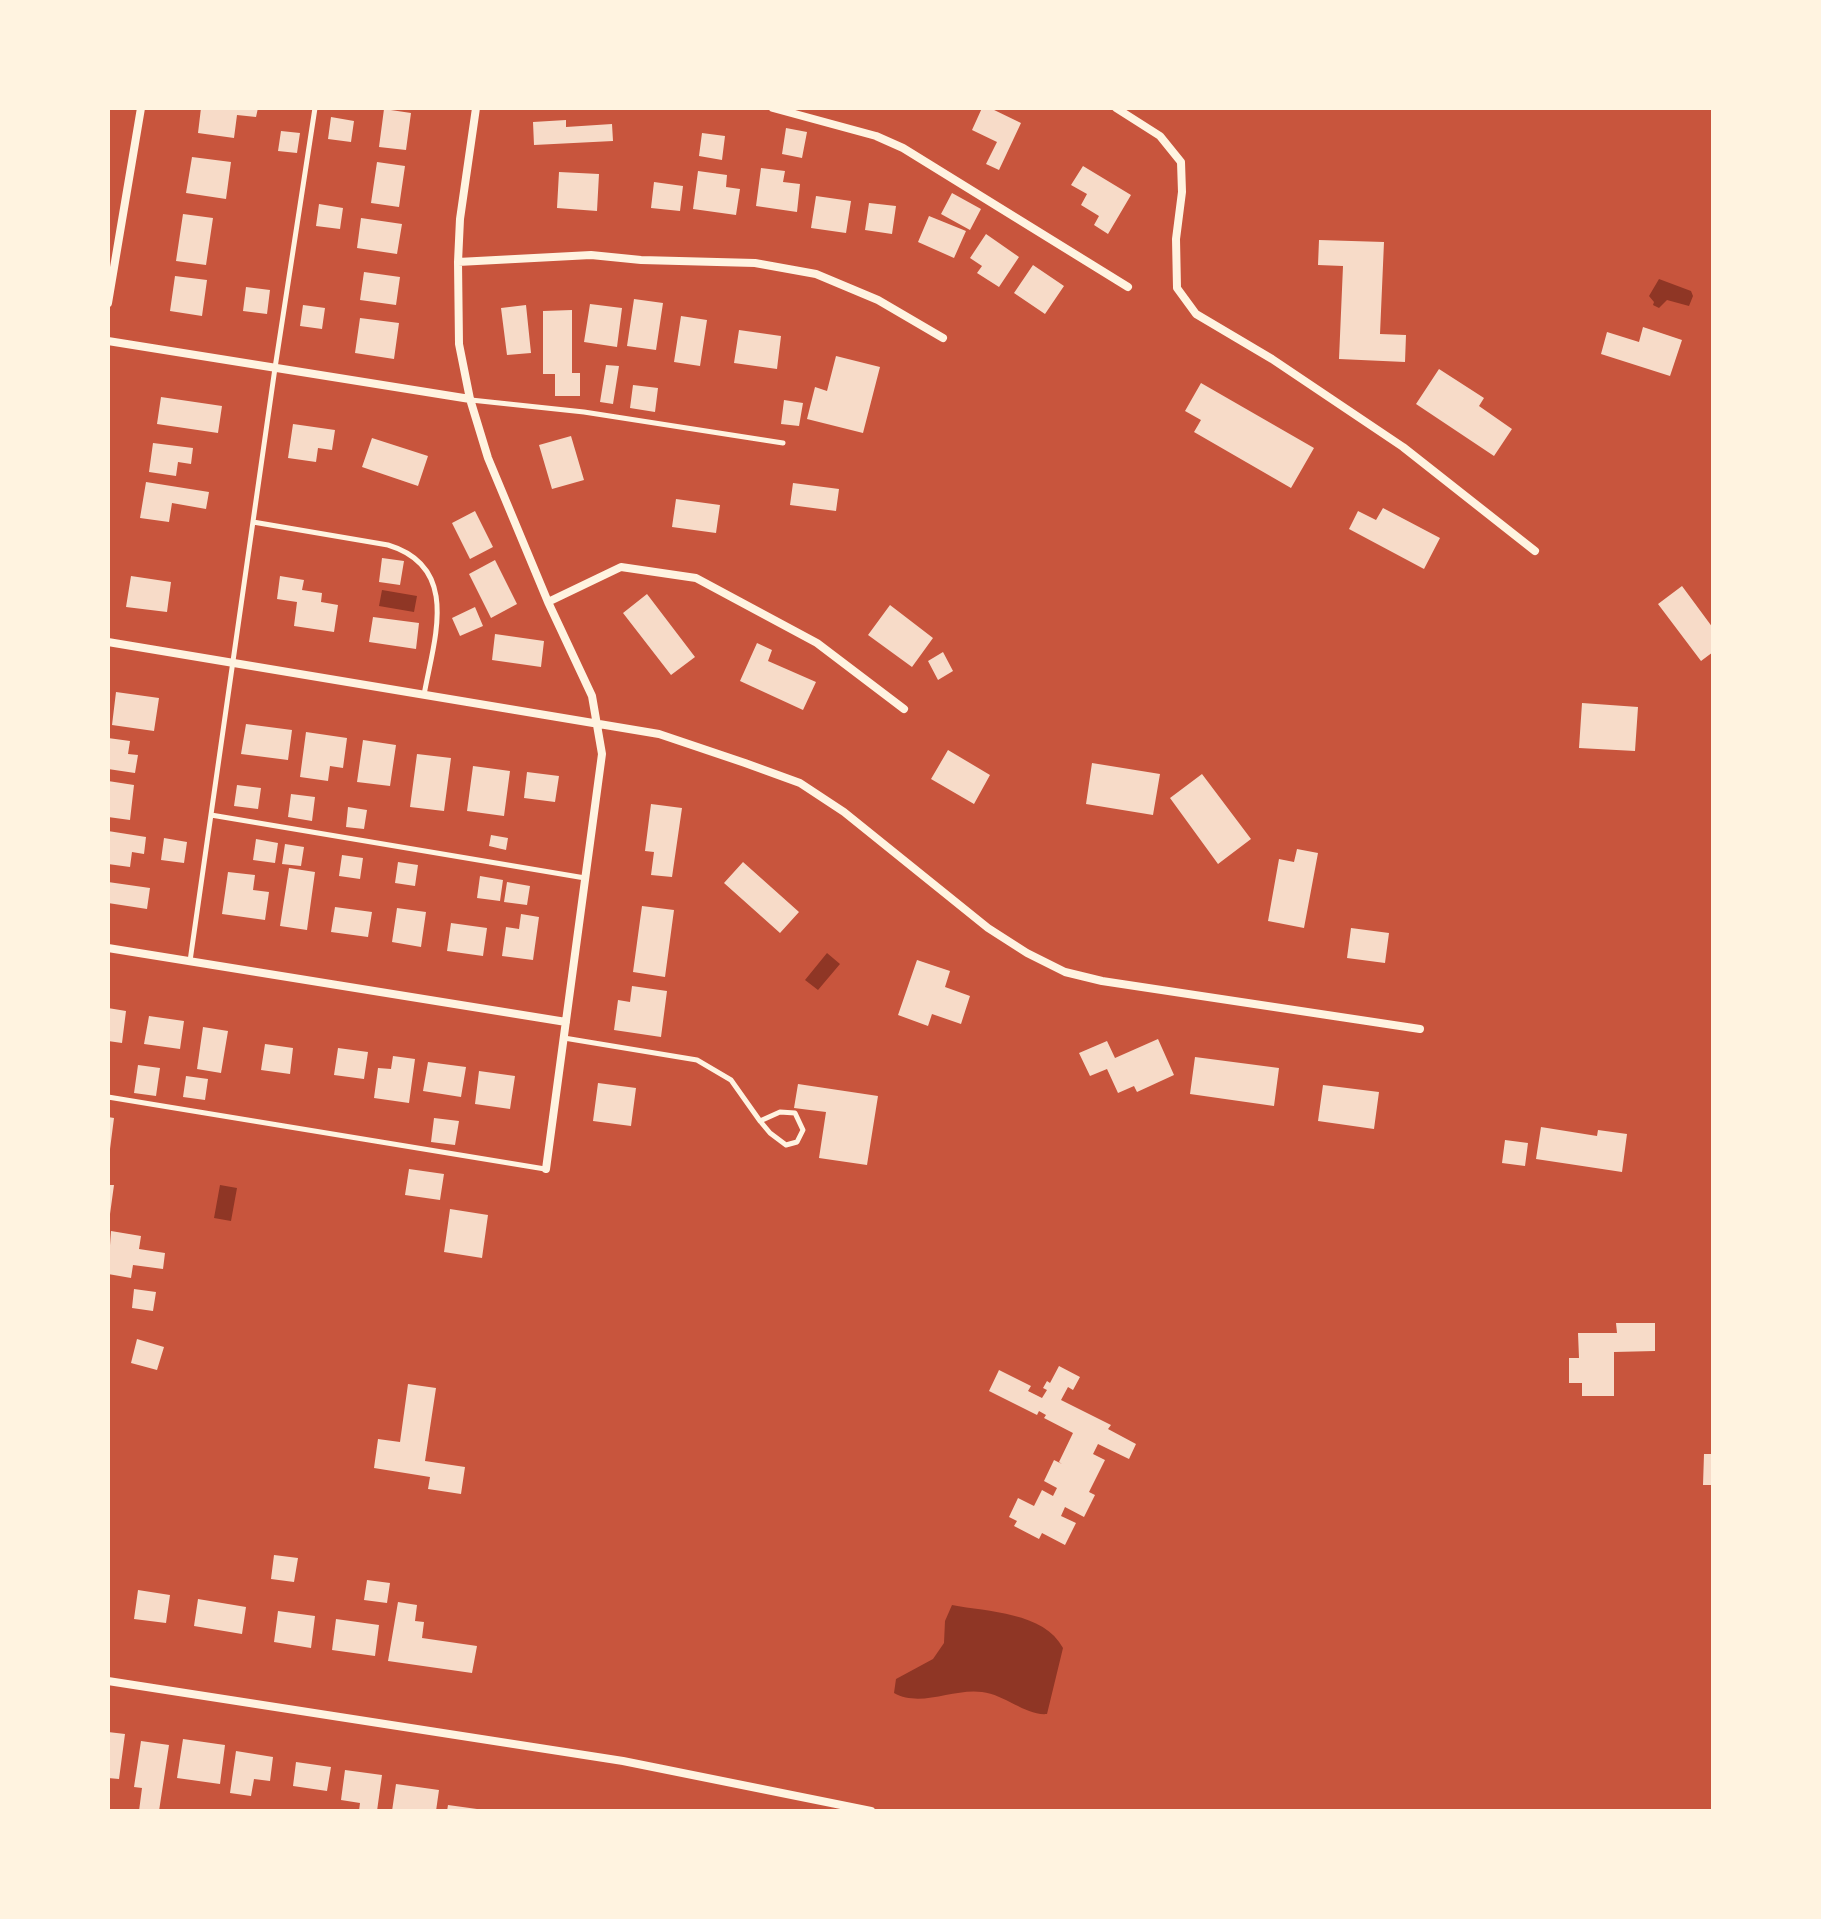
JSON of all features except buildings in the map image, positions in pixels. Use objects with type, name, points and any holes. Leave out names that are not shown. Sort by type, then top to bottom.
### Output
[{"type":"street","points":[[108,303],[141,108]]},
{"type":"street","points":[[476,108],[460,219],[459,344],[470,399],[488,458],[548,602],[592,696],[602,754],[546,1169]]},
{"type":"street","points":[[773,108],[876,136],[903,148],[1128,287]]},
{"type":"street","points":[[1116,108],[1160,136],[1181,162],[1182,192],[1176,239],[1177,288],[1196,314],[1272,359],[1403,447],[1535,551]]},
{"type":"street","points":[[458,262],[591,255],[641,260],[755,263],[816,274],[878,300],[943,338]]},
{"type":"street","points":[[108,341],[470,399]]},
{"type":"street","points":[[548,602],[621,567],[696,578],[817,643],[904,709]]},
{"type":"street","points":[[108,642],[659,734],[800,783],[844,812],[988,928],[1059,969],[1102,981],[1420,1029]]},
{"type":"street","points":[[108,948],[566,1022]]},
{"type":"street","points":[[108,1681],[623,1761],[871,1811]]},
{"type":"lane","points":[[190,961],[315,108]]},
{"type":"lane","points":[[470,399],[584,412],[783,443]]},
{"type":"lane","points":[[253,522],[388,545],[404,550],[430,574],[437,595],[438,618],[424,695]]},
{"type":"lane","points":[[211,815],[586,878]]},
{"type":"lane","points":[[564,1038],[697,1060],[731,1080],[760,1121],[770,1133],[786,1145],[797,1142],[803,1130],[795,1113],[780,1112],[760,1121]]},
{"type":"lane","points":[[108,1097],[546,1169]]},
{"type":"shaded area","points":[[1659,279],[1691,291],[1693,296],[1689,306],[1667,300],[1659,308],[1653,305],[1649,296]]},
{"type":"shaded area","points":[[382,590],[417,596],[414,612],[379,606]]},
{"type":"shaded area","points":[[827,953],[840,964],[818,990],[805,980]]},
{"type":"shaded area","points":[[220,1185],[237,1188],[231,1221],[214,1218]]},
{"type":"shaded area","points":[[952,1605],[1029,1620],[1054,1636],[1063,1648],[1047,1714],[1031,1712],[982,1692],[915,1699],[894,1693],[896,1679],[933,1659],[944,1643],[945,1621]]}]
